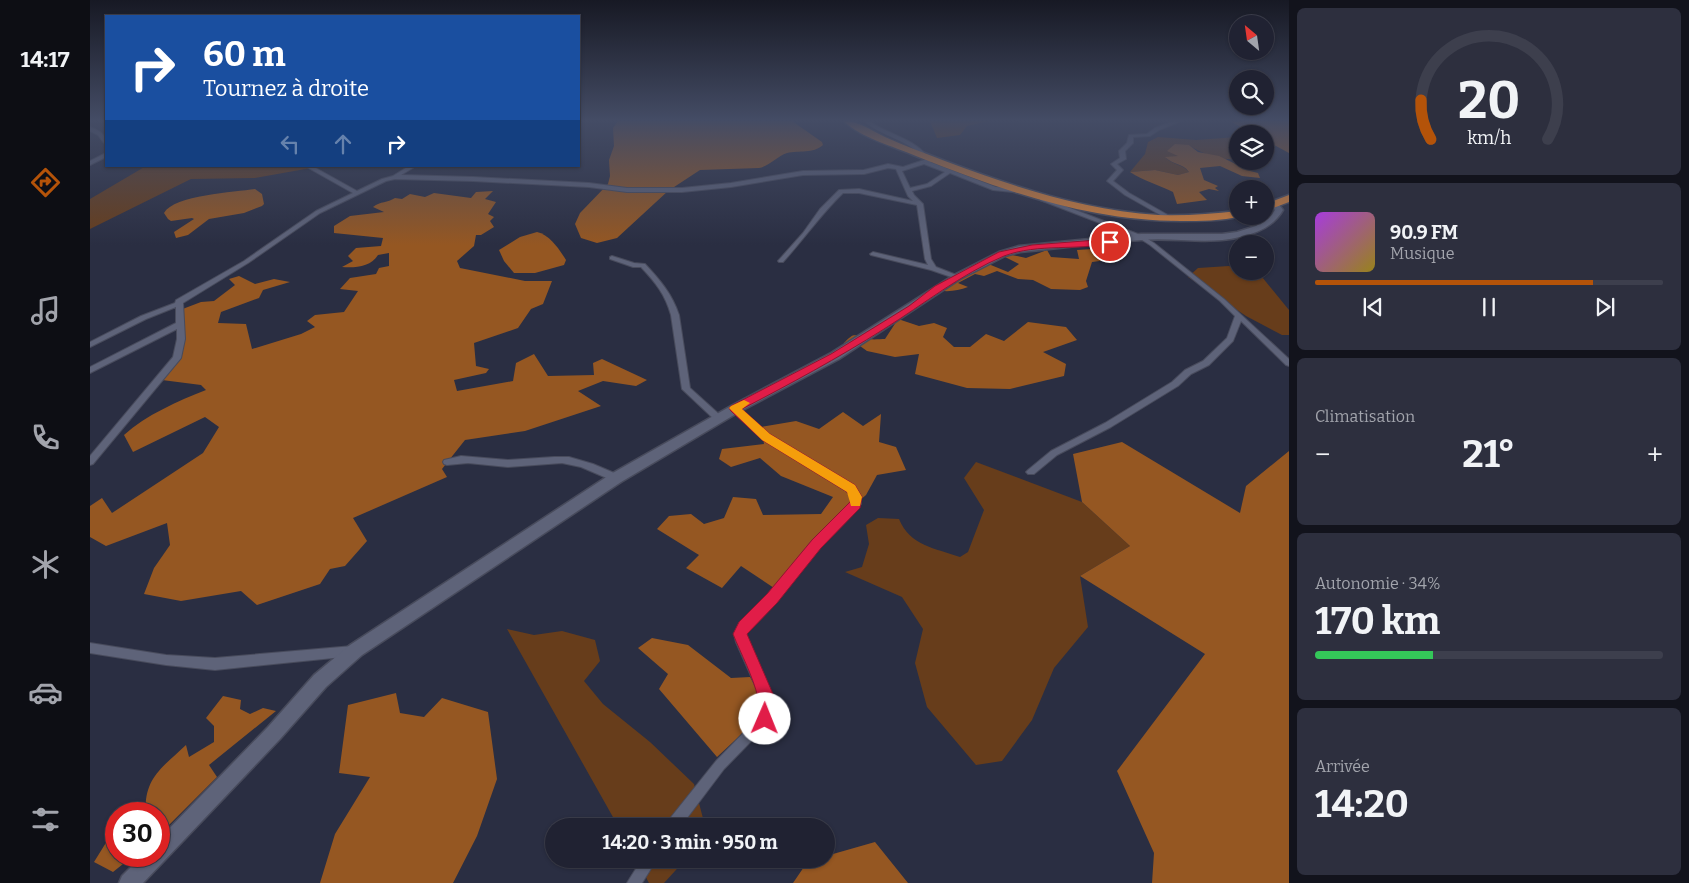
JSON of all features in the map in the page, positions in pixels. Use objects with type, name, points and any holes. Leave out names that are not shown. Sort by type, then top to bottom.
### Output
[{"type":"highway","points":[[936,162],[1042,199],[1130,216],[1171,218],[1229,215]]},
{"type":"highway","points":[[1274,204],[1289,198]]},
{"type":"street","points":[[395,177],[589,185],[627,190],[682,190],[731,185],[804,173],[864,172],[885,166],[899,169],[918,162]]},
{"type":"street","points":[[932,162],[948,172],[995,189],[1012,190]]},
{"type":"street","points":[[1117,162],[1114,164],[1120,170],[1110,181],[1127,194],[1171,218]]},
{"type":"street","points":[[310,167],[357,193]]},
{"type":"street","points":[[90,462],[176,358],[182,339],[179,304],[182,299],[253,257],[318,212],[384,180],[395,177],[411,167]]},
{"type":"street","points":[[899,169],[908,190],[920,204],[928,259],[933,268]]},
{"type":"street","points":[[908,190],[929,185],[948,172]]},
{"type":"street","points":[[781,261],[805,234],[822,210],[841,191],[859,191],[920,204]]},
{"type":"street","points":[[1042,199],[1142,236],[1200,281],[1240,316],[1289,364]]},
{"type":"street","points":[[1274,208],[1279,210],[1274,219]]},
{"type":"street","points":[[170,842],[320,682],[356,650],[616,478],[734,408],[834,356],[957,277],[1002,254],[1019,249],[1122,240],[1142,236],[1222,237],[1238,235],[1264,225]]},
{"type":"street","points":[[873,254],[933,268],[957,277]]},
{"type":"street","points":[[612,258],[633,265],[644,265],[666,293],[677,330],[686,389],[704,403],[718,418]]},
{"type":"street","points":[[90,346],[125,325],[179,304]]},
{"type":"street","points":[[1031,472],[1054,453],[1108,425],[1206,363],[1230,339],[1240,316]]},
{"type":"street","points":[[90,370],[180,324]]},
{"type":"street","points":[[678,818],[720,765],[765,719],[768,706],[765,694],[742,642],[740,634],[744,626],[772,599],[816,544],[856,504],[856,497],[851,489],[766,437],[734,408]]},
{"type":"street","points":[[447,462],[459,458],[472,458],[499,463],[564,460],[590,466],[616,478]]},
{"type":"street","points":[[90,648],[166,660],[215,664],[356,650]]},
{"type":"street","points":[[129,883],[145,867]]},
{"type":"street","points":[[634,883],[644,868]]},
{"type":"shaded area","points":[[609,162],[771,162],[759,168],[700,170],[668,191],[617,238],[597,243],[581,238],[575,224],[580,213],[608,184],[610,176]]},
{"type":"shaded area","points":[[1138,162],[1172,162],[1184,167],[1189,172],[1178,175],[1155,170],[1130,172]]},
{"type":"shaded area","points":[[1174,162],[1229,162],[1229,170],[1248,170],[1258,173],[1260,178],[1242,176],[1220,166],[1200,168],[1204,180],[1218,186],[1215,188],[1219,191],[1209,189],[1199,192],[1207,200],[1177,204],[1173,192],[1130,172],[1155,170],[1178,175],[1189,172]]},
{"type":"shaded area","points":[[144,167],[311,168],[255,178],[191,179],[90,229],[90,199]]},
{"type":"shaded area","points":[[255,189],[262,194],[264,204],[262,206],[244,213],[209,219],[188,235],[176,238],[174,232],[194,219],[171,221],[164,213],[170,207],[192,198]]},
{"type":"shaded area","points":[[493,191],[485,199],[496,202],[488,214],[494,217],[490,221],[494,227],[481,235],[476,235],[474,246],[457,261],[460,268],[525,281],[552,281],[543,304],[531,309],[518,328],[474,343],[476,366],[489,369],[486,373],[454,380],[457,391],[513,381],[516,363],[534,354],[548,376],[594,375],[593,363],[602,359],[647,380],[636,386],[603,381],[578,391],[601,406],[525,431],[465,440],[442,469],[447,477],[353,518],[367,541],[345,566],[330,569],[320,584],[257,605],[241,591],[181,601],[144,594],[154,568],[170,545],[167,523],[106,546],[90,537],[90,506],[102,498],[112,513],[203,453],[219,427],[205,417],[133,452],[124,435],[152,415],[206,390],[201,385],[162,380],[181,353],[180,310],[201,302],[214,301],[235,285],[229,279],[239,276],[255,284],[274,279],[290,282],[263,290],[259,298],[221,312],[218,323],[246,324],[252,349],[301,334],[315,327],[307,321],[315,315],[344,312],[358,291],[340,289],[350,278],[376,274],[379,268],[389,266],[389,253],[378,255],[371,262],[362,266],[342,267],[353,261],[348,256],[356,248],[381,246],[383,238],[334,233],[334,226],[350,216],[384,212],[373,207],[395,198],[402,199],[410,194],[425,197],[434,193],[471,198],[476,192]]},
{"type":"shaded area","points":[[537,232],[550,239],[557,247],[566,260],[564,265],[535,273],[514,273],[504,261],[499,250],[520,237]]},
{"type":"shaded area","points":[[1109,248],[1115,259],[1092,262],[1086,281],[1088,287],[1080,290],[1051,289],[1033,280],[1018,279],[997,271],[984,276],[975,274],[958,283],[968,287],[947,291],[934,289],[986,263],[1008,272],[1019,264],[1005,257],[1012,255],[1026,258],[1047,250],[1051,257],[1079,259],[1077,250]]},
{"type":"shaded area","points":[[1229,266],[1229,280],[1264,280],[1289,310],[1289,335],[1282,335],[1246,316],[1188,277],[1198,268]]},
{"type":"shaded area","points":[[898,319],[919,326],[934,323],[947,328],[943,337],[954,347],[970,347],[986,334],[1004,341],[1028,322],[1066,327],[1077,340],[1043,352],[1066,364],[1064,376],[1010,389],[967,388],[915,374],[919,354],[895,357],[867,351],[860,346],[844,343],[853,335],[871,339],[885,339]]},
{"type":"shaded area","points":[[843,412],[863,426],[881,414],[879,442],[896,447],[906,470],[877,475],[866,495],[816,539],[774,588],[741,566],[722,588],[686,568],[699,555],[657,529],[669,516],[691,514],[704,524],[724,518],[733,497],[756,499],[763,515],[821,514],[833,497],[781,476],[760,458],[731,467],[719,459],[722,449],[764,444],[761,427],[796,421],[819,429]]},
{"type":"shaded area","points":[[1122,442],[1240,513],[1246,486],[1289,451],[1289,883],[1152,883],[1154,853],[1117,771],[1205,654],[1080,576],[1130,546],[1082,502],[1073,454]]},
{"type":"shaded area","points":[[976,462],[1082,502],[1130,546],[1080,576],[1088,627],[1054,668],[1032,720],[1002,761],[976,765],[927,707],[915,663],[923,629],[902,597],[845,572],[862,567],[869,544],[866,525],[878,518],[899,519],[910,535],[924,545],[960,557],[968,552],[984,510],[964,478]]},
{"type":"shaded area","points":[[507,629],[534,635],[562,631],[595,640],[600,661],[584,681],[603,704],[650,742],[694,784],[703,818],[613,818]]},
{"type":"shaded area","points":[[652,638],[688,645],[731,678],[750,677],[760,695],[760,717],[717,757],[659,689],[668,674],[638,648]]},
{"type":"shaded area","points":[[396,693],[400,713],[424,717],[442,698],[488,712],[497,779],[477,836],[453,883],[320,883],[335,834],[370,777],[339,773],[348,705]]},
{"type":"shaded area","points":[[223,696],[241,700],[240,709],[250,714],[263,708],[276,711],[209,765],[217,777],[170,824],[170,802],[146,802],[151,782],[162,767],[186,745],[189,757],[214,742],[214,726],[206,718]]},
{"type":"shaded area","points":[[875,842],[908,883],[793,883],[803,868],[835,868],[835,853]]},
{"type":"shaded area","points":[[105,844],[105,867],[119,867],[113,872],[94,862]]},
{"type":"shaded area","points":[[641,868],[678,868],[664,883],[649,883]]},
{"type":"slow traffic","points":[[744,403],[734,408],[766,437],[851,489],[856,497],[856,503]]},
{"type":"route","points":[[765,719],[768,706],[765,694],[740,634],[744,626],[772,599],[816,544],[856,504],[856,497],[851,489],[766,437],[734,408],[834,356],[912,308],[938,288],[1002,254],[1032,247],[1110,242]]}]
